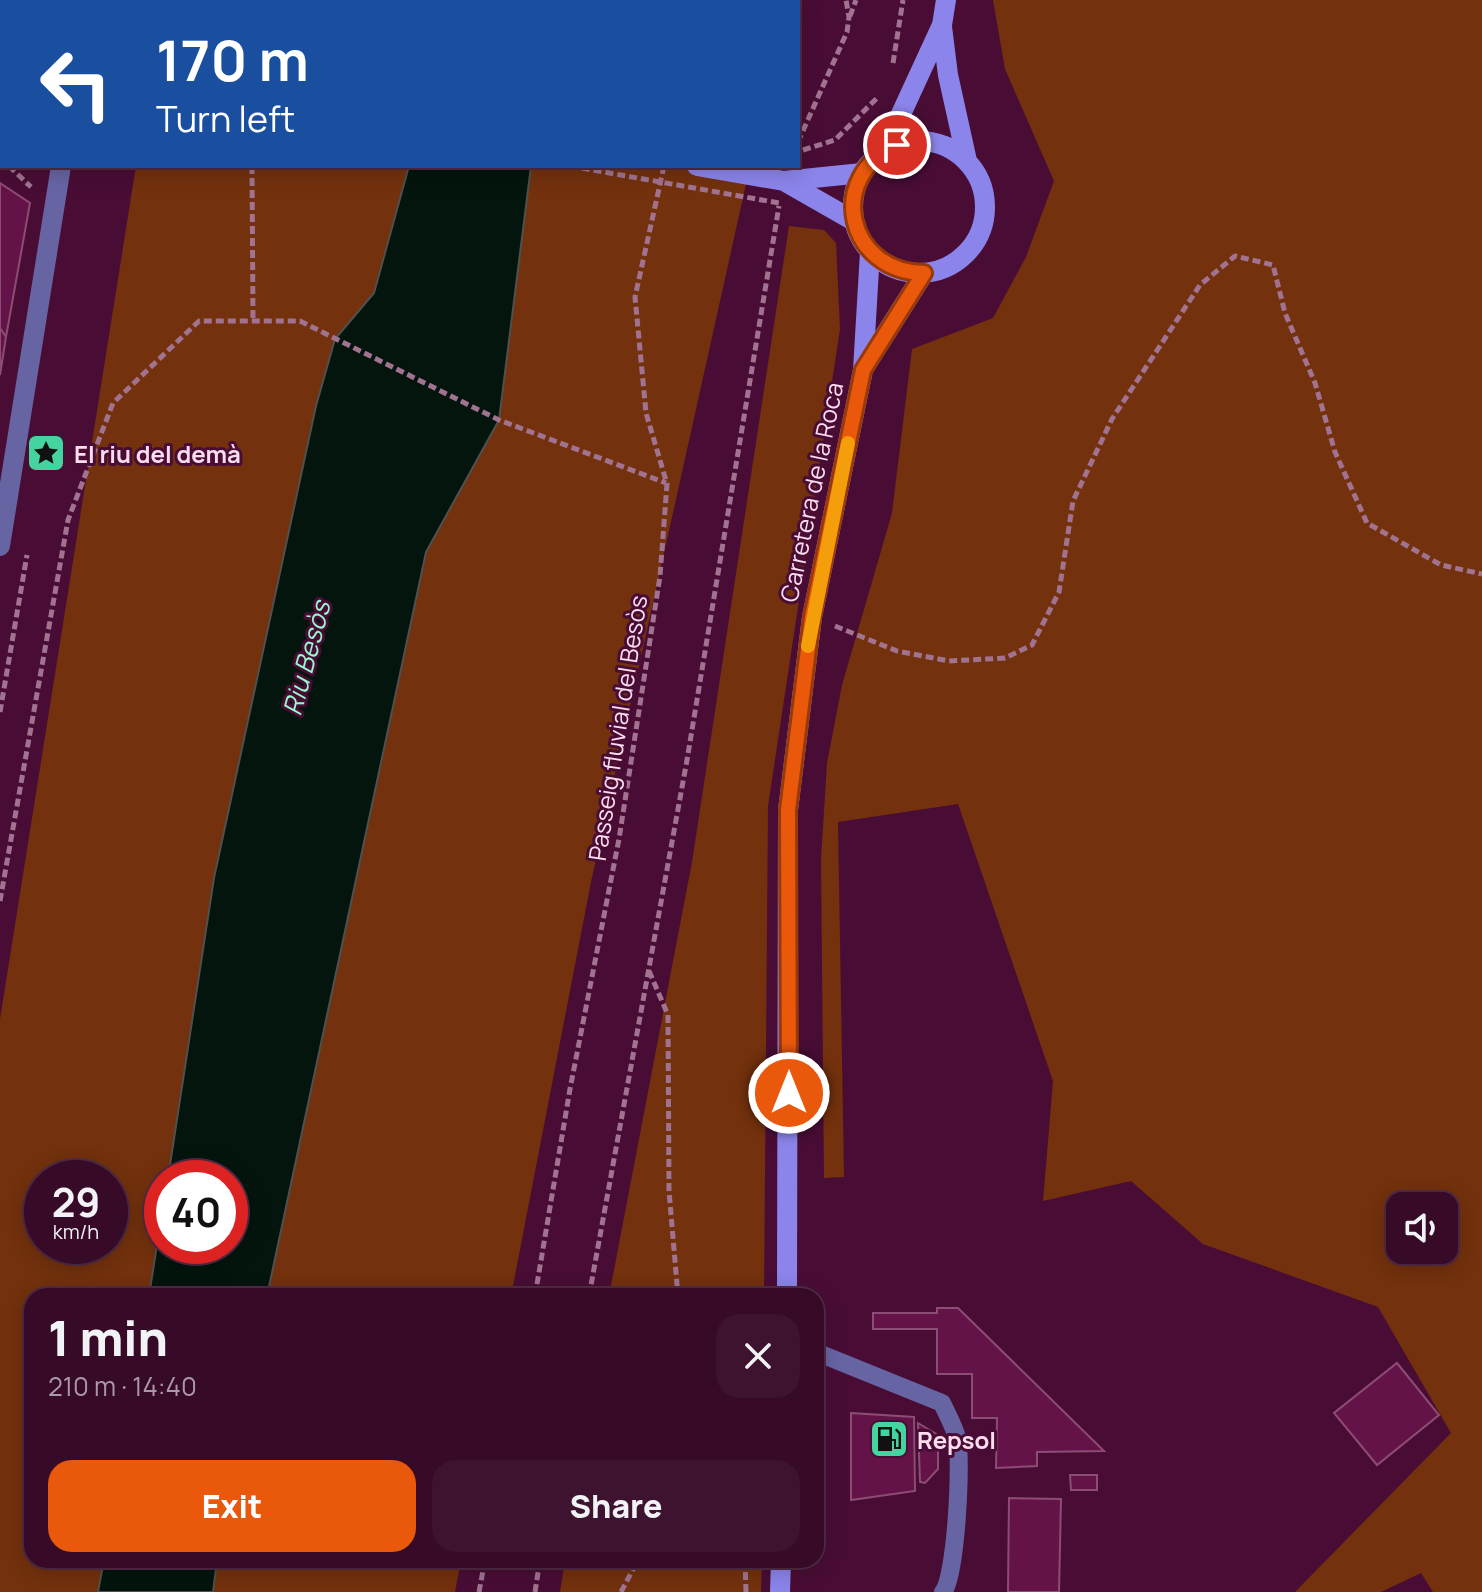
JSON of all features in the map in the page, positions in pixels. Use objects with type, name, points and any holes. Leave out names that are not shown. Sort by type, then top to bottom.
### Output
[{"type":"street","points":[[942,25],[948,75],[967,161],[984,195],[981,232],[959,260],[924,273],[889,266],[870,252],[854,221],[853,202],[862,173],[884,151],[942,25],[946,0]]},
{"type":"street","points":[[884,151],[908,142],[930,142],[946,146],[967,161]]},
{"type":"street","points":[[0,546],[21,421],[48,200],[47,168]]},
{"type":"street","points":[[48,200],[60,168]]},
{"type":"street","points":[[709,168],[784,181],[862,173]]},
{"type":"street","points":[[784,181],[854,221]]},
{"type":"street","name":"Carretera de la Roca","points":[[787,1288],[788,810],[812,617],[863,370],[870,252]]},
{"type":"street","name":"Carretera de la Roca","points":[[863,370],[924,273]]},
{"type":"street","points":[[0,447],[21,421]]},
{"type":"street","points":[[780,1592],[781,1568]]},
{"type":"lane","points":[[824,1355],[942,1403],[957,1438],[958,1481],[954,1549],[943,1592]]},
{"type":"path","points":[[846,0],[849,17]]},
{"type":"path","points":[[800,138],[841,47],[856,0]]},
{"type":"path","points":[[891,67],[903,0]]},
{"type":"path","points":[[800,151],[835,140],[882,93]]},
{"type":"path","points":[[12,168],[48,200]]},
{"type":"path","points":[[252,168],[253,321]]},
{"type":"path","points":[[581,168],[779,203]]},
{"type":"path","name":"Passeig fluvial del Besòs","points":[[536,1288],[635,740],[660,576],[667,484],[646,413],[635,297],[664,168]]},
{"type":"path","points":[[590,1288],[778,214]]},
{"type":"path","points":[[812,617],[897,651],[949,661],[1005,658],[1032,645],[1059,592],[1073,501],[1112,419],[1200,285],[1235,256],[1273,265],[1285,313],[1315,383],[1335,452],[1367,523],[1441,565],[1482,574]]},
{"type":"path","points":[[0,901],[68,520],[113,403],[199,321],[300,321],[499,420],[667,484]]},
{"type":"path","points":[[0,712],[29,542]]},
{"type":"path","points":[[648,970],[668,1015],[669,1191],[677,1288]]},
{"type":"path","points":[[479,1592],[484,1568]]},
{"type":"path","points":[[535,1592],[539,1568]]},
{"type":"path","points":[[621,1592],[634,1568]]},
{"type":"path","points":[[745,1568],[746,1592]]},
{"type":"shaded area","points":[[993,0],[1482,0],[1482,1592],[1433,1592],[1421,1573],[1381,1592],[1295,1592],[1451,1433],[1378,1307],[1203,1244],[1131,1181],[1043,1201],[1053,1081],[958,804],[838,822],[844,1177],[824,1178],[821,859],[827,763],[842,685],[892,513],[912,349],[993,318],[1026,257],[1054,181],[1005,69]]},
{"type":"shaded area","points":[[136,168],[408,168],[374,293],[335,339],[172,1160],[144,1160],[144,1264],[154,1264],[150,1288],[24,1288],[24,1568],[102,1568],[98,1592],[0,1592],[0,1019]]},
{"type":"shaded area","points":[[531,168],[750,168],[591,882],[513,1288],[269,1288],[426,552],[499,420]]},
{"type":"shaded area","points":[[789,226],[824,230],[836,243],[840,329],[768,806],[764,1288],[611,1288],[692,862]]},
{"type":"shaded area","points":[[216,1568],[460,1568],[455,1592],[213,1592]]},
{"type":"shaded area","points":[[564,1568],[762,1568],[761,1592],[560,1592]]},
{"type":"water","name":"Riu Besòs","points":[[408,168],[531,168],[499,420],[426,552],[269,1288],[150,1288],[154,1264],[248,1264],[248,1160],[171,1160],[214,878],[316,406],[335,339],[374,293]]},
{"type":"water","points":[[102,1568],[216,1568],[213,1592],[98,1592]]},
{"type":"building","points":[[0,183],[30,203],[6,337],[0,328]]},
{"type":"building","points":[[0,328],[6,337],[0,375]]},
{"type":"building","points":[[937,1308],[958,1308],[1104,1451],[1037,1452],[1037,1466],[996,1468],[997,1418],[972,1418],[972,1374],[937,1374],[937,1329],[873,1329],[873,1313],[937,1313]]},
{"type":"building","points":[[1397,1363],[1439,1415],[1377,1465],[1334,1413]]},
{"type":"building","points":[[851,1413],[914,1417],[915,1491],[851,1500]]},
{"type":"building","points":[[918,1423],[938,1435],[938,1469],[925,1483],[920,1482]]},
{"type":"building","points":[[1070,1475],[1097,1475],[1097,1490],[1071,1490]]},
{"type":"building","points":[[1009,1498],[1061,1499],[1059,1592],[1008,1592]]},
{"type":"slow traffic","points":[[808,646],[848,443]]},
{"type":"place","name":"El riu del demà","points":[[46,453]]},
{"type":"place","name":"Repsol","points":[[889,1439]]},
{"type":"route","points":[[789,1093],[788,810],[812,617],[863,370],[924,273],[901,271],[878,260],[860,237],[854,221],[853,202],[862,173],[884,151],[897,145]]}]
